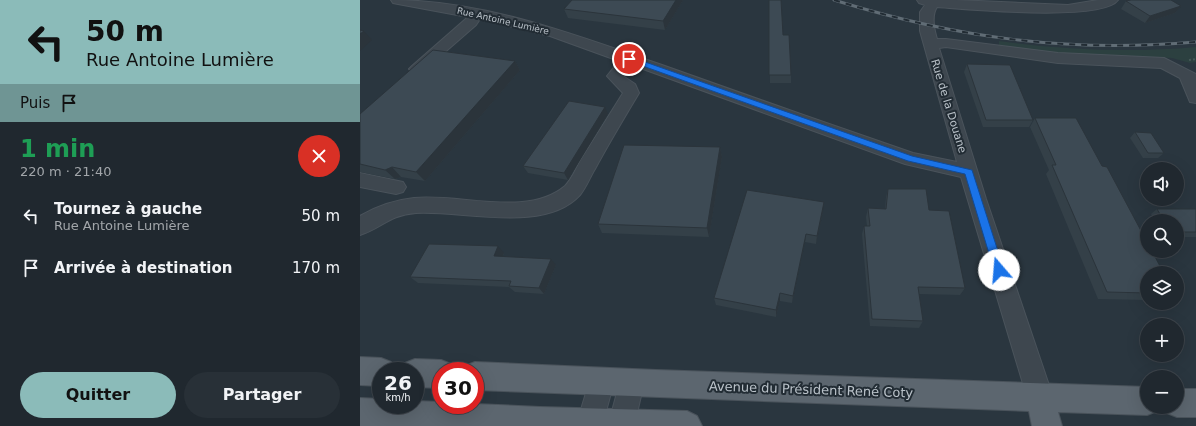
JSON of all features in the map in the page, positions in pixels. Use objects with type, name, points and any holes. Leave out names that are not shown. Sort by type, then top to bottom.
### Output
[{"type":"main road","points":[[360,371],[372,372]]},
{"type":"main road","name":"Avenue du Président René Coty","points":[[484,376],[601,382],[1140,401]]},
{"type":"main road","points":[[1040,397],[1047,426]]},
{"type":"main road","points":[[1184,403],[1196,404]]},
{"type":"main road","points":[[360,412],[589,424],[687,426]]},
{"type":"street","name":"Rue Antoine Lumière","points":[[398,0],[456,4],[477,13],[555,33],[911,159],[969,172]]},
{"type":"street","points":[[931,1],[1027,3],[1082,9],[1111,0]]},
{"type":"street","name":"Rue de la Douane","points":[[931,1],[926,20],[930,44],[956,126],[976,199],[1040,397]]},
{"type":"street","points":[[407,78],[471,22],[477,13]]},
{"type":"street","points":[[930,44],[946,43],[1058,58],[1096,61],[1141,61],[1164,63],[1191,77],[1196,98]]},
{"type":"street","points":[[360,227],[368,221],[395,208],[421,205],[516,209],[540,207],[556,202],[572,190],[631,93],[629,88],[620,83],[615,76],[629,59]]},
{"type":"street","points":[[360,180],[396,187]]},
{"type":"street","points":[[589,424],[601,382]]},
{"type":"street","points":[[622,425],[631,383]]},
{"type":"green space","points":[[999,41],[1048,47],[1098,50],[1147,50],[1196,47],[1196,62],[1190,63],[1172,58],[1060,54],[999,45]]},
{"type":"building","points":[[572,0],[676,0],[663,21],[564,9]]},
{"type":"building","points":[[769,0],[781,0],[783,35],[789,35],[791,75],[769,75]]},
{"type":"building","points":[[1171,0],[1181,6],[1150,16],[1126,1]]},
{"type":"building","points":[[433,50],[515,61],[416,172],[392,167],[385,170],[360,164],[360,114]]},
{"type":"building","points":[[967,64],[1010,65],[1033,120],[986,120]]},
{"type":"building","points":[[569,101],[605,107],[564,173],[523,166]]},
{"type":"building","points":[[1035,118],[1076,118],[1102,166],[1107,167],[1140,229],[1140,258],[1156,258],[1160,266],[1140,266],[1140,293],[1107,292],[1052,165],[1056,165]]},
{"type":"building","points":[[1135,132],[1151,133],[1164,153],[1148,153]]},
{"type":"building","points":[[624,145],[720,147],[707,228],[598,224]]},
{"type":"building","points":[[888,189],[926,189],[929,210],[949,211],[965,288],[918,287],[923,321],[872,319],[864,226],[870,226],[868,208],[886,209]]},
{"type":"building","points":[[747,190],[824,202],[817,236],[806,234],[793,296],[780,293],[776,310],[714,298]]},
{"type":"building","points":[[1157,209],[1196,209],[1196,232],[1184,232],[1184,214],[1160,214]]},
{"type":"building","points":[[429,244],[498,246],[494,256],[551,259],[539,288],[509,286],[511,281],[410,277]]},
{"type":"railway","points":[[834,0],[924,24],[969,33],[1013,39],[1058,44],[1103,45],[1149,45],[1196,42]]},
{"type":"route","points":[[629,59],[911,159],[969,172],[976,199],[999,270]]}]
